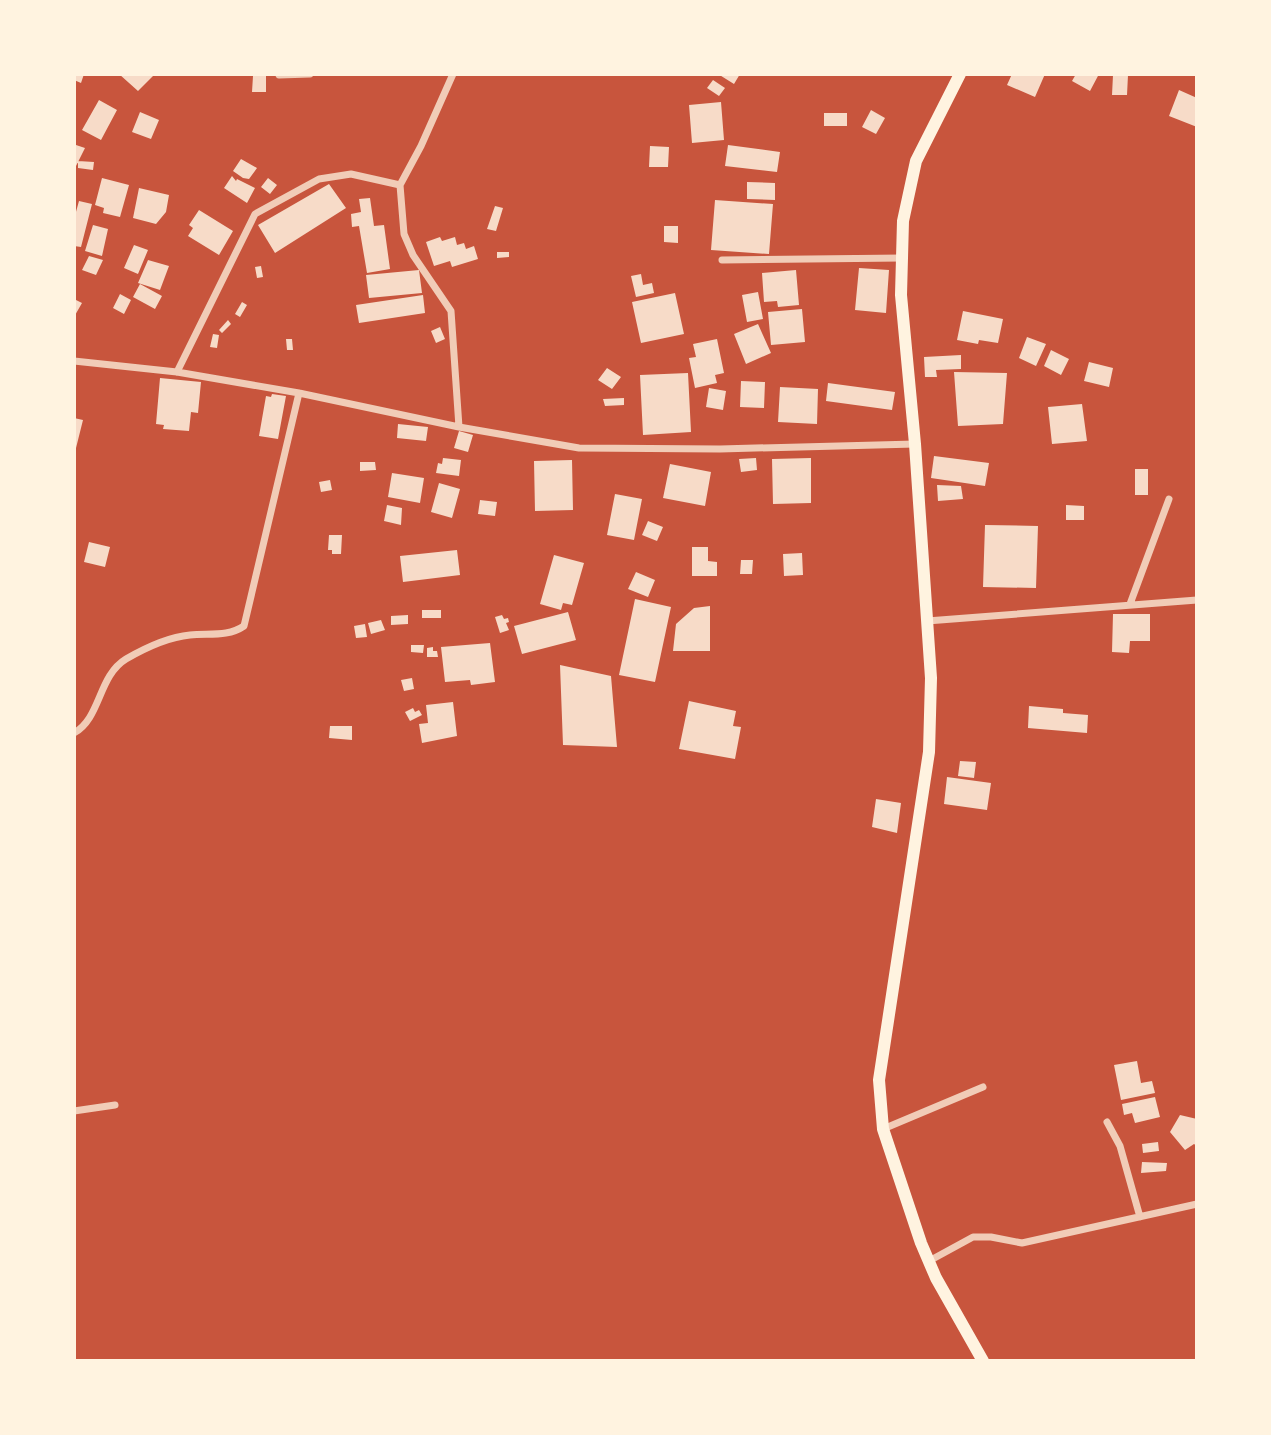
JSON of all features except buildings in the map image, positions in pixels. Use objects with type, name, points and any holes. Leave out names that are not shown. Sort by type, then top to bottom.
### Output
[{"type":"main road","points":[[960,74],[916,161],[903,221],[901,295],[931,678],[929,752],[879,1080],[883,1129],[929,1261],[983,1361]]},
{"type":"street","points":[[279,75],[310,74]]},
{"type":"street","points":[[453,74],[400,185],[404,234],[413,255],[451,311],[459,427]]},
{"type":"street","points":[[177,372],[255,214],[319,179],[351,174],[400,185]]},
{"type":"street","points":[[722,260],[902,258]]},
{"type":"street","points":[[74,361],[177,372],[299,393],[459,427],[579,448],[720,449],[915,444]]},
{"type":"street","points":[[74,733],[87,725],[108,678],[123,661],[153,646],[187,635],[236,632],[244,626],[299,393]]},
{"type":"street","points":[[1130,604],[1169,499]]},
{"type":"street","points":[[927,621],[1197,600]]},
{"type":"street","points":[[883,1129],[983,1087]]},
{"type":"street","points":[[74,1111],[115,1105]]},
{"type":"street","points":[[1107,1122],[1120,1146],[1140,1217]]},
{"type":"street","points":[[929,1261],[973,1237],[1022,1243],[1197,1204]]}]
